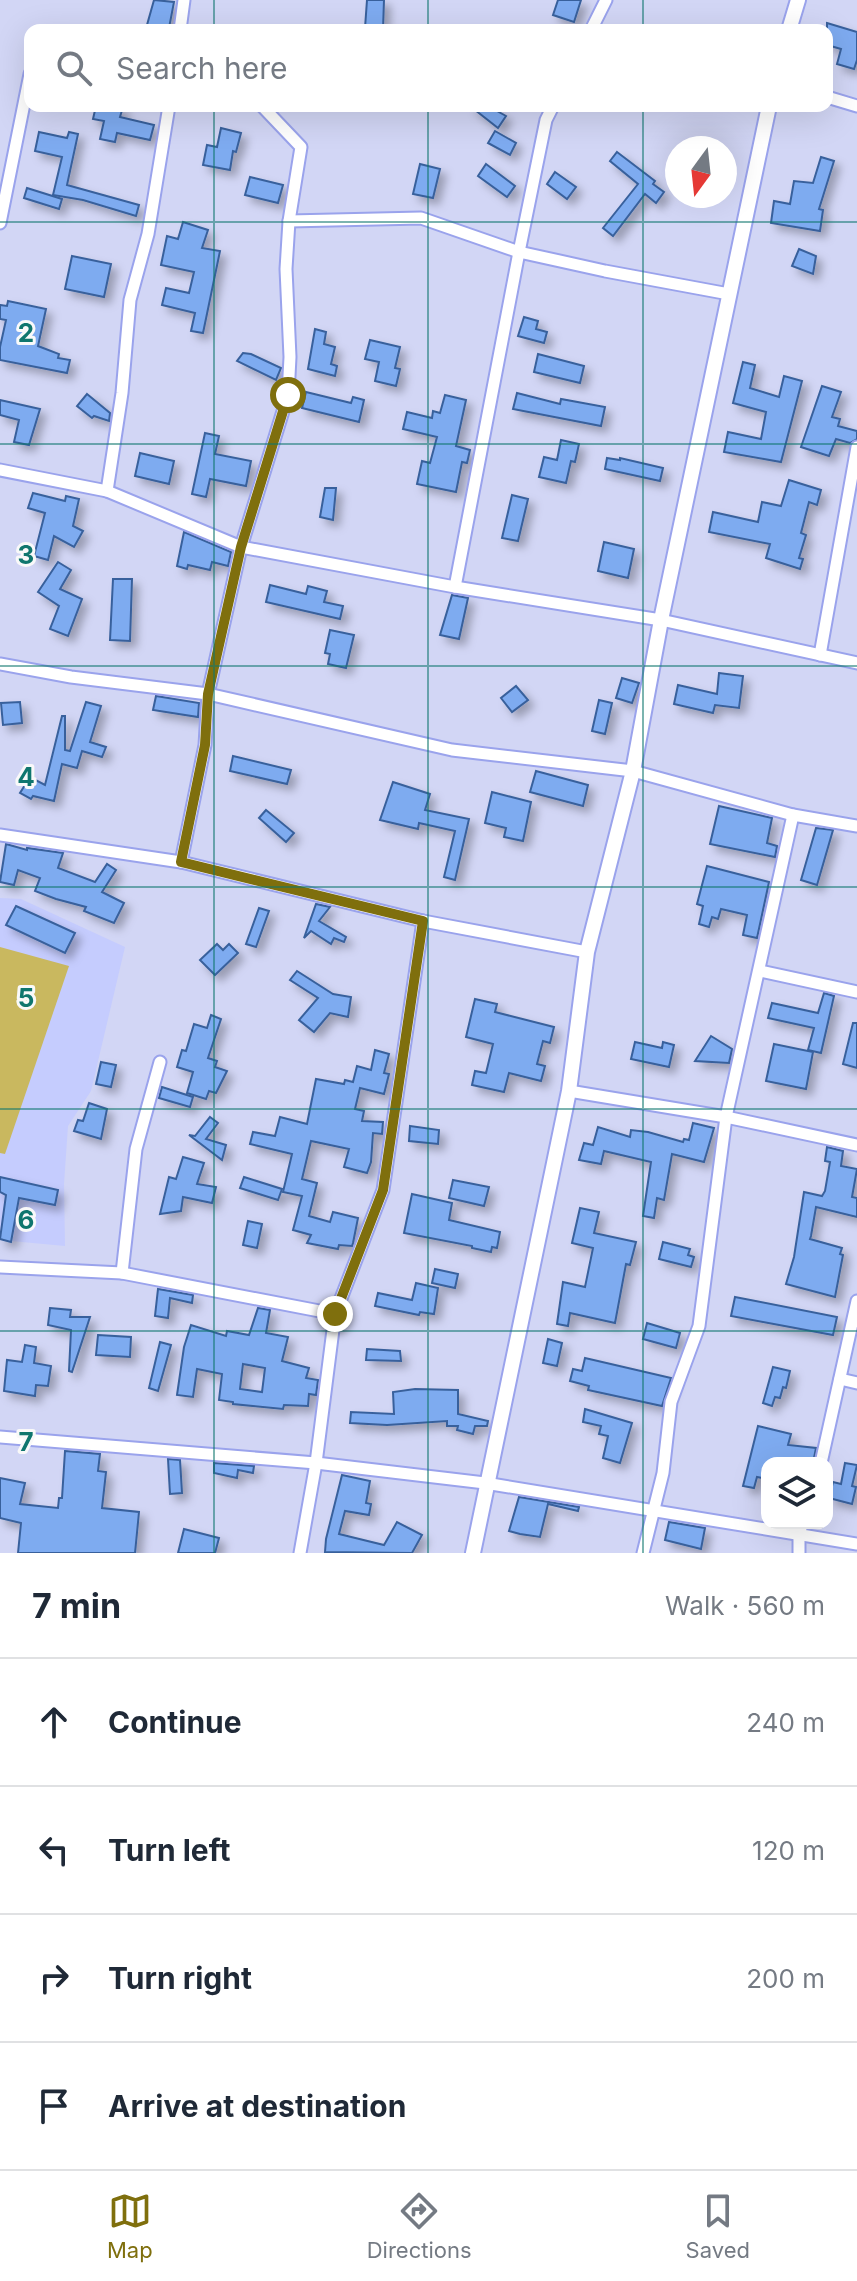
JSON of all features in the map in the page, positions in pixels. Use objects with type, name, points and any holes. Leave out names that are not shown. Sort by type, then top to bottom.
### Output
[{"type":"street","points":[[181,24],[184,0]]},
{"type":"street","points":[[594,24],[606,0]]},
{"type":"street","points":[[791,24],[798,0]]},
{"type":"street","points":[[833,99],[857,106]]},
{"type":"street","points":[[0,223],[24,104]]},
{"type":"street","points":[[107,491],[122,393],[130,300],[148,234],[168,112]]},
{"type":"street","points":[[181,862],[205,745],[208,694],[241,547],[288,395],[290,357],[286,269],[289,221],[301,147],[268,112]]},
{"type":"street","points":[[455,587],[519,252],[550,112]]},
{"type":"street","points":[[473,1553],[485,1483],[569,1091],[587,952],[633,771],[661,620],[768,112]]},
{"type":"street","points":[[289,221],[421,218],[519,252],[729,294]]},
{"type":"street","points":[[820,655],[857,447]]},
{"type":"street","points":[[0,470],[107,491],[241,547],[455,587],[661,620],[857,663]]},
{"type":"street","points":[[0,664],[71,677],[208,694],[452,750],[633,771],[793,815],[857,826]]},
{"type":"street","points":[[643,1553],[663,1473],[671,1402],[699,1326],[726,1117],[793,815]]},
{"type":"street","points":[[0,835],[181,862],[423,921],[587,952]]},
{"type":"street","points":[[300,1553],[316,1463],[335,1314],[383,1190],[423,921]]},
{"type":"street","points":[[760,971],[857,992]]},
{"type":"street","points":[[122,1273],[136,1149],[160,1062]]},
{"type":"street","points":[[569,1091],[726,1117],[857,1145]]},
{"type":"street","points":[[0,1267],[122,1273],[335,1314]]},
{"type":"street","points":[[822,1457],[857,1301]]},
{"type":"street","points":[[840,1379],[857,1383]]},
{"type":"street","points":[[0,1437],[316,1463],[485,1483],[652,1511],[761,1523]]},
{"type":"street","points":[[799,1553],[801,1529]]},
{"type":"street","points":[[804,1529],[857,1544]]},
{"type":"shaded area","points":[[0,898],[21,899],[125,947],[91,1091],[68,1126],[64,1184],[65,1246],[0,1240]]},
{"type":"shaded area","points":[[0,947],[69,966],[5,1154],[0,1153]]},
{"type":"building","points":[[154,0],[174,2],[170,24],[147,24]]},
{"type":"building","points":[[367,0],[384,0],[383,24],[365,24]]},
{"type":"building","points":[[558,0],[581,0],[574,22],[553,15]]},
{"type":"building","points":[[833,25],[857,32],[854,69],[837,64],[841,49],[833,47]]},
{"type":"building","points":[[95,112],[122,112],[120,117],[154,125],[150,140],[117,133],[115,142],[100,139],[104,121],[93,119]]},
{"type":"building","points":[[478,112],[499,112],[506,116],[498,128]]},
{"type":"building","points":[[221,128],[241,133],[236,152],[233,151],[230,170],[203,165],[207,145],[217,147]]},
{"type":"building","points":[[495,131],[516,143],[510,155],[488,143]]},
{"type":"building","points":[[39,132],[67,138],[69,132],[78,134],[67,185],[139,205],[136,216],[83,200],[53,195],[62,157],[35,151]]},
{"type":"building","points":[[617,152],[655,181],[653,184],[664,192],[656,203],[645,194],[613,236],[603,228],[638,184],[610,161]]},
{"type":"building","points":[[821,157],[834,161],[819,209],[823,210],[820,231],[771,223],[774,201],[790,204],[794,181],[813,183]]},
{"type":"building","points":[[420,164],[440,169],[433,198],[413,194]]},
{"type":"building","points":[[486,164],[515,186],[507,197],[478,176]]},
{"type":"building","points":[[555,172],[576,187],[567,199],[547,184]]},
{"type":"building","points":[[250,177],[283,185],[278,203],[245,195]]},
{"type":"building","points":[[27,188],[62,199],[59,209],[24,198]]},
{"type":"building","points":[[183,222],[208,230],[202,248],[220,251],[203,333],[191,331],[195,313],[162,305],[166,288],[189,293],[194,272],[161,265],[167,236],[178,239]]},
{"type":"building","points":[[799,249],[816,256],[813,274],[792,266]]},
{"type":"building","points":[[72,256],[111,264],[104,297],[65,289]]},
{"type":"building","points":[[8,301],[46,309],[38,346],[59,354],[58,358],[70,360],[67,373],[0,360],[6,320],[0,319],[0,305],[7,306]]},
{"type":"building","points":[[524,317],[538,321],[536,329],[547,332],[544,343],[518,336]]},
{"type":"building","points":[[315,329],[326,332],[324,344],[335,347],[331,364],[337,366],[335,376],[308,369]]},
{"type":"building","points":[[370,340],[400,347],[395,368],[400,369],[396,386],[375,381],[379,362],[365,359]]},
{"type":"building","points":[[243,353],[281,368],[276,380],[237,361]]},
{"type":"building","points":[[538,354],[584,366],[580,383],[534,372]]},
{"type":"building","points":[[743,362],[755,365],[750,388],[779,397],[784,376],[802,381],[781,462],[724,452],[728,432],[761,439],[766,412],[733,403]]},
{"type":"building","points":[[822,386],[841,392],[832,417],[840,419],[838,426],[857,431],[857,439],[850,443],[836,439],[829,456],[801,447]]},
{"type":"building","points":[[306,392],[351,403],[353,397],[364,400],[359,422],[302,408]]},
{"type":"building","points":[[517,393],[560,404],[561,399],[605,407],[601,426],[513,409]]},
{"type":"building","points":[[87,394],[110,413],[109,421],[92,418],[77,406]]},
{"type":"building","points":[[445,395],[466,400],[456,446],[470,450],[467,463],[462,462],[456,492],[417,484],[422,461],[430,463],[437,437],[403,429],[407,412],[432,418],[433,411],[440,413]]},
{"type":"building","points":[[0,400],[40,409],[29,445],[14,442],[19,420],[0,415]]},
{"type":"building","points":[[205,433],[219,436],[215,454],[251,461],[246,486],[210,479],[206,497],[192,494]]},
{"type":"building","points":[[561,440],[579,444],[566,483],[539,477],[544,457],[557,460]]},
{"type":"building","points":[[140,453],[174,461],[169,484],[135,476]]},
{"type":"building","points":[[607,458],[663,468],[660,481],[605,469]]},
{"type":"building","points":[[789,480],[821,490],[817,505],[809,502],[801,533],[806,535],[799,558],[803,559],[800,569],[766,558],[770,544],[709,532],[713,512],[758,522],[762,502],[781,506]]},
{"type":"building","points":[[325,488],[336,488],[333,520],[320,517]]},
{"type":"building","points":[[33,493],[65,501],[66,496],[79,499],[73,526],[83,531],[74,547],[54,536],[48,560],[34,556],[45,513],[28,508]]},
{"type":"building","points":[[512,495],[528,499],[518,541],[502,538]]},
{"type":"building","points":[[184,532],[231,552],[228,566],[212,562],[210,570],[177,566]]},
{"type":"building","points":[[604,542],[634,549],[628,578],[598,571]]},
{"type":"building","points":[[58,562],[71,570],[60,589],[82,599],[68,636],[50,629],[59,606],[38,592]]},
{"type":"building","points":[[113,579],[132,579],[130,641],[110,640]]},
{"type":"building","points":[[270,585],[306,594],[308,586],[327,591],[324,602],[343,606],[340,619],[266,602]]},
{"type":"building","points":[[452,595],[468,598],[459,639],[440,635]]},
{"type":"building","points":[[330,630],[354,635],[346,668],[328,664],[330,654],[325,653]]},
{"type":"building","points":[[719,673],[743,676],[739,708],[715,705],[713,713],[674,704],[678,685],[717,694]]},
{"type":"building","points":[[622,678],[639,683],[632,703],[616,698]]},
{"type":"building","points":[[516,686],[528,700],[512,712],[501,698]]},
{"type":"building","points":[[156,696],[199,703],[198,717],[153,710]]},
{"type":"building","points":[[599,700],[612,703],[605,734],[592,731]]},
{"type":"building","points":[[20,702],[22,723],[3,725],[1,703]]},
{"type":"building","points":[[86,702],[101,706],[90,742],[106,747],[102,757],[82,751],[77,768],[62,764],[54,801],[33,796],[31,799],[20,793],[30,777],[45,785],[62,716],[65,716],[65,750],[70,751]]},
{"type":"building","points":[[233,756],[291,770],[287,784],[230,771]]},
{"type":"building","points":[[536,771],[588,785],[583,806],[530,792]]},
{"type":"building","points":[[393,782],[430,794],[425,810],[469,819],[455,880],[444,877],[455,831],[419,823],[418,829],[380,820]]},
{"type":"building","points":[[492,792],[531,802],[523,841],[504,837],[506,828],[485,823]]},
{"type":"building","points":[[719,806],[772,818],[767,843],[777,846],[775,857],[710,844]]},
{"type":"building","points":[[266,810],[294,833],[286,842],[259,818]]},
{"type":"building","points":[[816,828],[833,830],[817,885],[801,880]]},
{"type":"building","points":[[6,844],[27,850],[63,853],[58,868],[95,882],[107,864],[116,870],[102,892],[124,903],[114,923],[84,911],[86,907],[35,891],[40,878],[18,870],[14,885],[0,882]]},
{"type":"building","points":[[707,866],[769,882],[757,938],[743,935],[747,915],[721,909],[718,919],[712,917],[709,927],[699,924],[703,906],[697,904]]},
{"type":"building","points":[[316,904],[330,907],[319,921],[346,937],[344,942],[334,938],[331,944],[311,931],[304,938]]},
{"type":"building","points":[[16,906],[75,933],[65,953],[6,925]]},
{"type":"building","points":[[259,908],[269,911],[256,947],[246,944]]},
{"type":"building","points":[[217,944],[223,950],[229,944],[238,953],[215,975],[200,960]]},
{"type":"building","points":[[297,971],[333,994],[351,997],[348,1017],[330,1013],[314,1032],[299,1020],[318,998],[290,980]]},
{"type":"building","points":[[824,993],[834,996],[821,1053],[808,1050],[814,1028],[768,1018],[772,1003],[818,1013]]},
{"type":"building","points":[[475,999],[497,1004],[495,1012],[554,1027],[550,1043],[543,1041],[537,1064],[545,1066],[541,1081],[509,1073],[504,1092],[472,1085],[475,1071],[486,1073],[493,1044],[466,1037]]},
{"type":"building","points":[[211,1015],[221,1019],[208,1058],[217,1061],[215,1067],[227,1071],[216,1093],[209,1091],[206,1099],[187,1093],[193,1072],[177,1067],[182,1050],[186,1051],[194,1024],[207,1028]]},
{"type":"building","points":[[853,1023],[857,1023],[857,1068],[843,1064]]},
{"type":"building","points":[[711,1036],[732,1049],[729,1063],[695,1061]]},
{"type":"building","points":[[635,1042],[662,1048],[663,1042],[674,1045],[669,1067],[631,1059]]},
{"type":"building","points":[[774,1044],[813,1052],[806,1089],[766,1081]]},
{"type":"building","points":[[375,1050],[389,1054],[384,1073],[389,1074],[384,1094],[360,1088],[355,1109],[364,1111],[362,1121],[383,1122],[382,1134],[373,1133],[367,1173],[344,1167],[349,1149],[311,1141],[302,1179],[317,1183],[309,1216],[330,1222],[333,1212],[358,1218],[352,1246],[339,1245],[338,1249],[307,1243],[311,1235],[293,1230],[302,1196],[283,1192],[292,1154],[250,1144],[253,1132],[275,1136],[280,1117],[307,1124],[316,1079],[344,1084],[345,1080],[353,1082],[357,1066],[371,1070]]},
{"type":"building","points":[[101,1062],[116,1065],[111,1087],[96,1084]]},
{"type":"building","points":[[162,1087],[193,1097],[190,1107],[159,1098]]},
{"type":"building","points":[[89,1103],[107,1109],[101,1139],[74,1131],[78,1120],[83,1121]]},
{"type":"building","points":[[210,1117],[218,1123],[206,1139],[226,1145],[222,1160],[189,1135],[195,1136]]},
{"type":"building","points":[[693,1123],[714,1128],[704,1162],[672,1154],[664,1200],[657,1198],[654,1218],[643,1216],[651,1162],[604,1151],[601,1164],[579,1160],[584,1143],[593,1145],[598,1127],[630,1137],[631,1130],[683,1142],[684,1139],[689,1140]]},
{"type":"building","points":[[410,1126],[439,1130],[438,1144],[409,1141]]},
{"type":"building","points":[[827,1147],[843,1151],[841,1166],[857,1169],[852,1197],[857,1198],[857,1217],[816,1207],[810,1239],[842,1248],[835,1297],[786,1284],[794,1257],[804,1192],[822,1196],[825,1191],[830,1162],[825,1161]]},
{"type":"building","points":[[183,1157],[204,1163],[197,1184],[216,1187],[212,1203],[183,1197],[181,1211],[160,1214],[169,1177],[176,1179]]},
{"type":"building","points":[[0,1177],[58,1190],[55,1205],[19,1198],[11,1242],[0,1239],[6,1195],[0,1192]]},
{"type":"building","points":[[244,1177],[282,1189],[278,1200],[240,1188]]},
{"type":"building","points":[[453,1180],[489,1187],[484,1206],[449,1198]]},
{"type":"building","points":[[412,1194],[452,1203],[449,1220],[500,1232],[497,1248],[492,1247],[491,1252],[404,1233]]},
{"type":"building","points":[[580,1208],[599,1212],[594,1233],[636,1242],[630,1265],[626,1264],[615,1323],[570,1313],[568,1326],[557,1324],[563,1282],[585,1287],[593,1248],[572,1243]]},
{"type":"building","points":[[248,1221],[262,1224],[257,1248],[243,1245]]},
{"type":"building","points":[[663,1242],[690,1249],[688,1255],[694,1257],[691,1267],[659,1259]]},
{"type":"building","points":[[435,1269],[458,1274],[455,1288],[432,1283]]},
{"type":"building","points":[[416,1283],[438,1288],[434,1314],[420,1312],[419,1315],[375,1306],[378,1293],[412,1300]]},
{"type":"building","points":[[158,1289],[193,1295],[192,1303],[170,1298],[168,1318],[155,1316]]},
{"type":"building","points":[[735,1297],[837,1317],[833,1335],[731,1316]]},
{"type":"building","points":[[50,1308],[71,1310],[70,1317],[90,1317],[72,1372],[69,1371],[71,1330],[48,1325]]},
{"type":"building","points":[[258,1308],[270,1310],[266,1333],[288,1337],[282,1361],[309,1368],[306,1378],[318,1380],[316,1395],[309,1394],[308,1406],[284,1405],[283,1409],[219,1400],[222,1374],[197,1369],[193,1397],[177,1395],[184,1347],[191,1325],[226,1336],[227,1331],[249,1335]],"holes":[[[243,1364],[265,1368],[262,1392],[240,1389]]]},
{"type":"building","points":[[647,1323],[680,1333],[676,1348],[643,1339]]},
{"type":"building","points":[[98,1335],[131,1337],[130,1357],[96,1355]]},
{"type":"building","points":[[548,1339],[562,1343],[557,1366],[543,1363]]},
{"type":"building","points":[[160,1342],[171,1345],[158,1391],[149,1388]]},
{"type":"building","points":[[25,1345],[36,1347],[34,1363],[51,1366],[48,1386],[36,1385],[35,1396],[4,1391],[7,1360],[22,1362]]},
{"type":"building","points":[[367,1349],[400,1351],[401,1361],[366,1360]]},
{"type":"building","points":[[585,1358],[671,1378],[662,1406],[588,1390],[589,1386],[570,1381],[573,1369],[582,1371]]},
{"type":"building","points":[[773,1367],[790,1371],[786,1388],[783,1387],[780,1398],[775,1397],[772,1406],[763,1403]]},
{"type":"building","points":[[458,1390],[458,1414],[488,1421],[487,1426],[475,1426],[473,1434],[457,1430],[458,1426],[447,1426],[447,1421],[387,1425],[350,1423],[351,1412],[394,1414],[393,1392]]},
{"type":"building","points":[[585,1409],[632,1423],[620,1463],[603,1458],[608,1436],[599,1434],[601,1426],[583,1422]]},
{"type":"building","points":[[758,1426],[791,1434],[788,1445],[816,1448],[814,1457],[761,1457],[761,1478],[757,1477],[754,1488],[743,1486]]},
{"type":"building","points":[[65,1451],[100,1454],[98,1471],[106,1472],[102,1508],[139,1512],[135,1553],[18,1553],[21,1523],[0,1518],[0,1478],[25,1483],[20,1504],[58,1508],[59,1498],[62,1498]]},
{"type":"building","points":[[168,1459],[180,1460],[182,1493],[170,1494]]},
{"type":"building","points":[[214,1463],[254,1466],[253,1473],[238,1470],[237,1478],[214,1473]]},
{"type":"building","points":[[845,1463],[857,1465],[852,1504],[833,1499],[833,1482],[841,1484]]},
{"type":"building","points":[[342,1475],[370,1481],[366,1503],[371,1504],[369,1515],[345,1511],[339,1534],[384,1545],[397,1522],[422,1535],[412,1553],[325,1552]]},
{"type":"building","points":[[519,1497],[579,1507],[578,1511],[548,1504],[540,1537],[520,1534],[509,1531]]},
{"type":"building","points":[[669,1522],[705,1528],[701,1549],[665,1540]]},
{"type":"building","points":[[184,1529],[219,1538],[215,1553],[178,1553]]},
{"type":"route","points":[[288,395],[241,547],[208,694],[205,745],[181,862],[423,921],[383,1190],[335,1314]]}]
